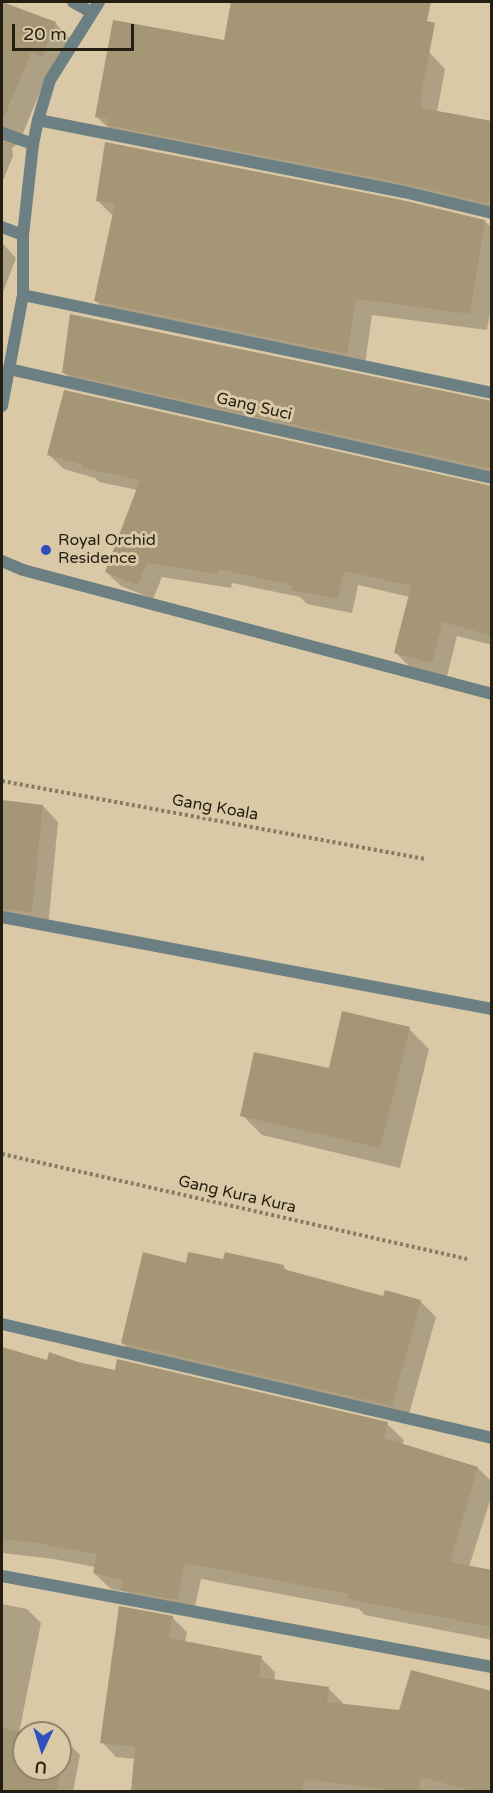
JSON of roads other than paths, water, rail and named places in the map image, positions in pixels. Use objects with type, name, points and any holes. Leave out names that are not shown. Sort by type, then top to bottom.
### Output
[{"type":"street","points":[[73,2],[91,12]]},
{"type":"street","points":[[2,406],[23,295],[23,235],[33,144],[38,120],[50,80],[99,2]]},
{"type":"street","points":[[38,120],[404,192],[492,213]]},
{"type":"street","points":[[2,133],[33,144]]},
{"type":"street","points":[[2,227],[23,235]]},
{"type":"street","points":[[23,295],[492,393]]},
{"type":"street","name":"Gang Suci","points":[[9,369],[492,478]]},
{"type":"street","points":[[2,561],[23,570],[492,694]]},
{"type":"street","points":[[2,917],[492,1009]]},
{"type":"street","points":[[2,1323],[492,1438]]},
{"type":"street","points":[[2,1576],[492,1667]]},
{"type":"place","name":"Royal Orchid Residence","points":[[46,550]]}]
